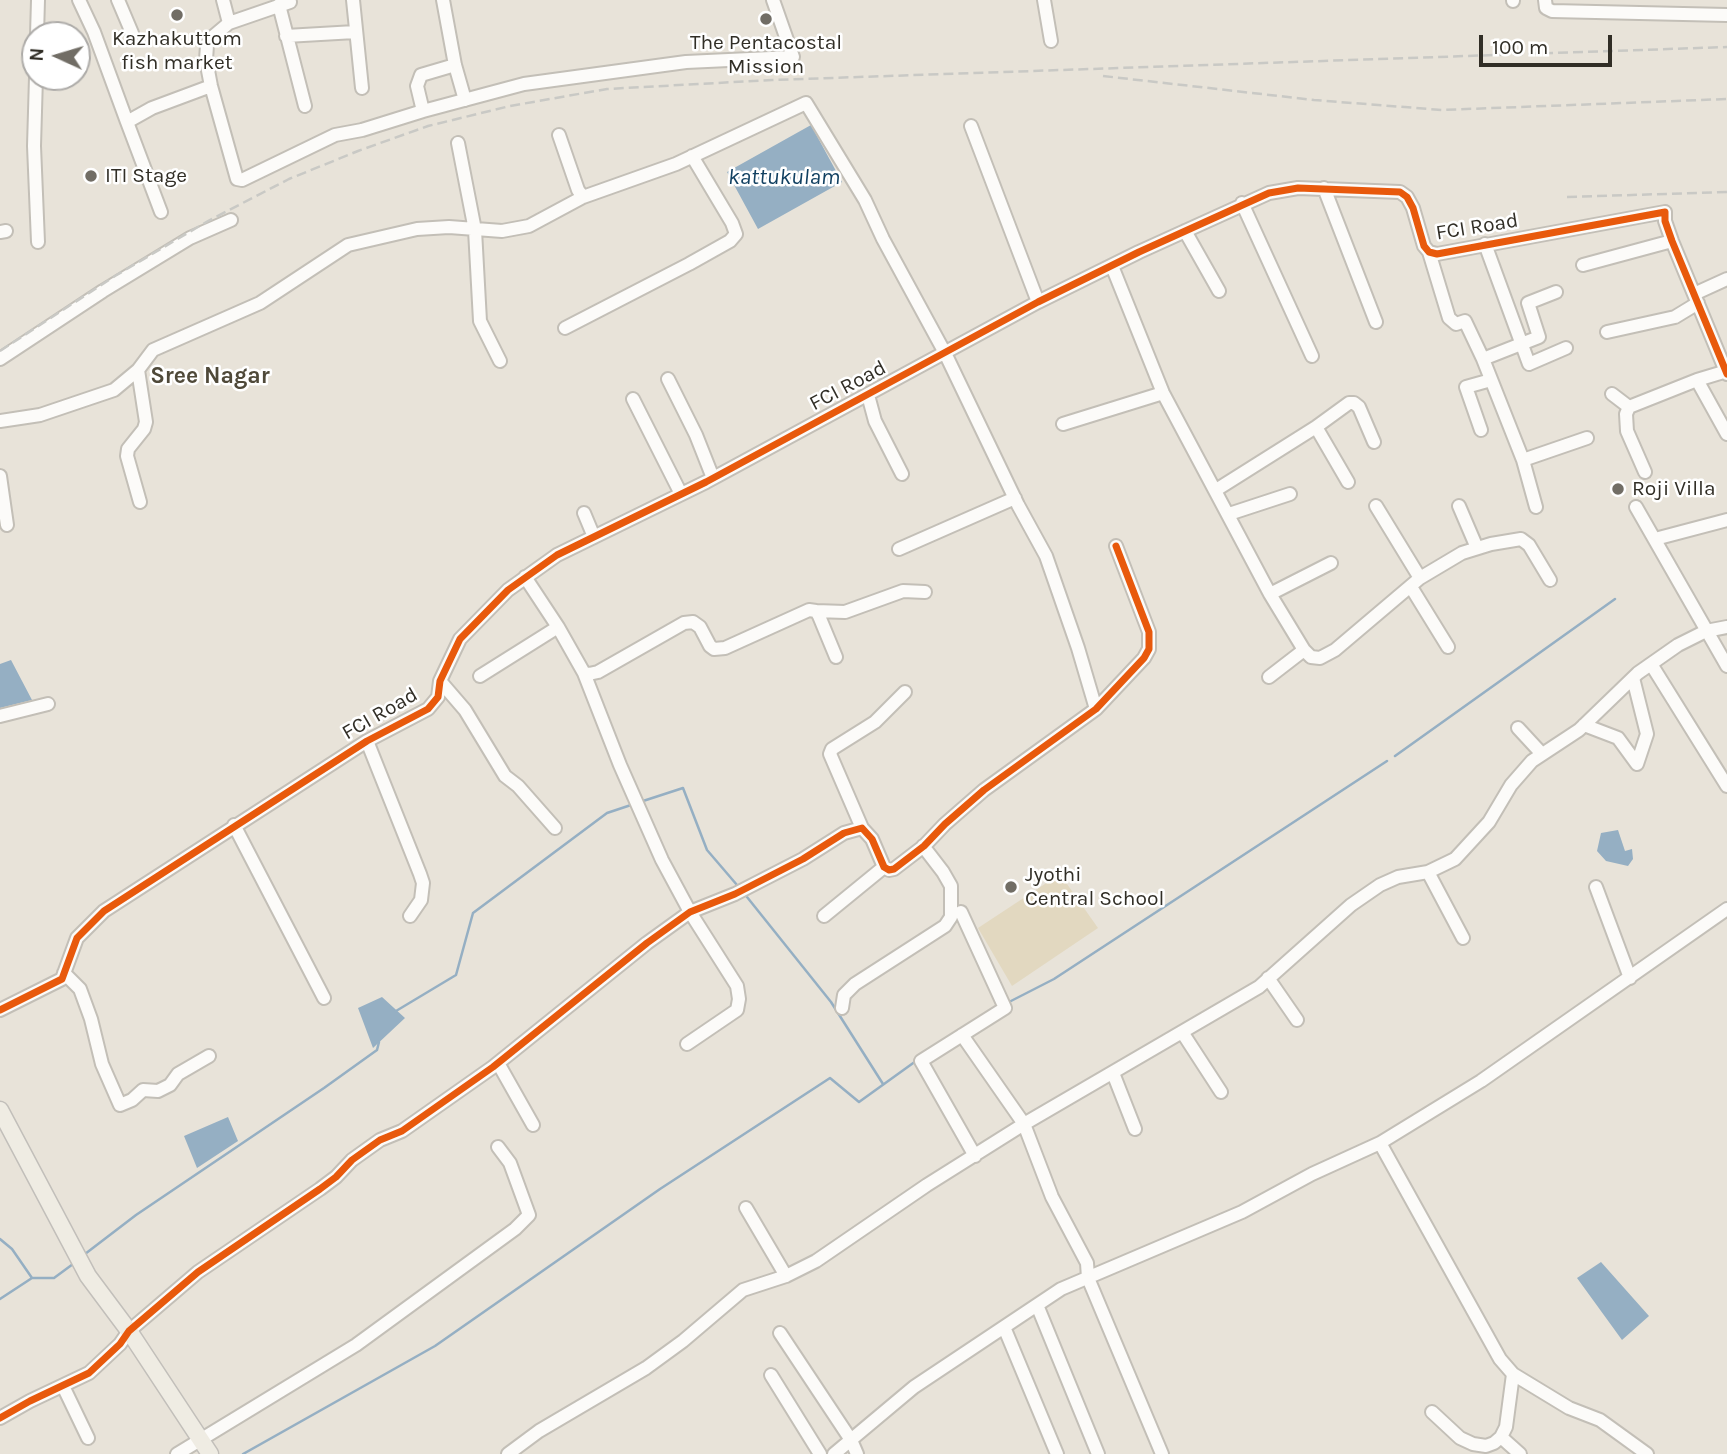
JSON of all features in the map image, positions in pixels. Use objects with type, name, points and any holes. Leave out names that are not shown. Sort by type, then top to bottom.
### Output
[{"type":"main road","points":[[0,1110],[88,1276],[128,1331],[205,1448]]},
{"type":"street","points":[[37,21],[38,0]]},
{"type":"street","points":[[79,0],[94,32],[161,212]]},
{"type":"street","points":[[118,0],[132,33]]},
{"type":"street","points":[[223,0],[229,23]]},
{"type":"street","points":[[353,0],[362,88]]},
{"type":"street","points":[[443,0],[455,65],[466,100]]},
{"type":"street","points":[[306,106],[286,36],[284,4],[229,23],[210,39],[206,60],[211,86],[237,179],[242,180],[335,135],[362,130],[524,84],[686,62],[793,57],[773,0]]},
{"type":"street","points":[[1044,0],[1051,41]]},
{"type":"street","points":[[1545,0],[1546,8],[1552,11],[1727,15]]},
{"type":"street","points":[[286,36],[355,32]]},
{"type":"street","points":[[423,111],[417,86],[421,75],[455,65]]},
{"type":"street","points":[[127,122],[152,108],[211,86]]},
{"type":"street","points":[[36,91],[34,146],[38,242]]},
{"type":"street","points":[[0,421],[40,415],[114,390],[138,370],[153,351],[260,303],[348,246],[417,229],[449,227],[502,231],[529,226],[583,198],[692,156],[806,103],[865,200],[1046,556],[1079,648],[1096,709]]},
{"type":"street","points":[[971,126],[1038,302]]},
{"type":"street","points":[[559,135],[583,198]]},
{"type":"street","points":[[458,143],[475,230],[480,321],[500,361]]},
{"type":"street","points":[[565,328],[689,264],[730,241],[736,234],[692,156]]},
{"type":"street","name":"FCI Road","points":[[64,973],[77,938],[104,911],[367,741],[428,709],[438,697],[440,681],[460,639],[508,590],[557,555],[713,478],[1038,302],[1242,203],[1269,193],[1298,188],[1399,192],[1407,197],[1413,208],[1421,239],[1429,252],[1437,254],[1665,212],[1672,242],[1727,372]]},
{"type":"street","points":[[1324,188],[1376,322]]},
{"type":"street","points":[[1242,203],[1312,356]]},
{"type":"street","points":[[0,359],[190,238],[231,220]]},
{"type":"street","points":[[1185,231],[1219,291]]},
{"type":"street","points":[[1583,265],[1672,242]]},
{"type":"street","points":[[1485,244],[1529,364],[1566,348]]},
{"type":"street","points":[[1429,252],[1449,318],[1456,324],[1465,321],[1492,380],[1523,460],[1536,508]]},
{"type":"street","points":[[1112,266],[1163,393],[1210,484],[1216,490],[1270,594],[1304,650],[1315,658],[1325,656],[1415,583],[1449,560],[1477,548],[1511,539],[1524,540],[1550,580]]},
{"type":"street","points":[[1607,332],[1675,317],[1696,298],[1727,279]]},
{"type":"street","points":[[1483,359],[1539,337],[1528,303],[1556,292]]},
{"type":"street","points":[[138,370],[146,422],[144,429],[128,449],[127,456],[140,502]]},
{"type":"street","points":[[1645,472],[1628,431],[1626,414],[1629,407],[1697,380],[1727,372]]},
{"type":"street","points":[[668,379],[696,435],[713,478]]},
{"type":"street","points":[[1481,430],[1466,387],[1492,380]]},
{"type":"street","points":[[1697,380],[1727,435]]},
{"type":"street","points":[[1063,424],[1163,393]]},
{"type":"street","points":[[1612,394],[1629,407]]},
{"type":"street","points":[[868,395],[874,421],[902,474]]},
{"type":"street","points":[[633,400],[681,494]]},
{"type":"street","points":[[1216,490],[1349,403],[1359,407],[1374,442]]},
{"type":"street","points":[[1316,427],[1348,482]]},
{"type":"street","points":[[1523,460],[1587,438]]},
{"type":"street","points":[[0,476],[7,524]]},
{"type":"street","points":[[1228,514],[1290,494]]},
{"type":"street","points":[[899,549],[1015,499]]},
{"type":"street","points":[[1376,506],[1448,646]]},
{"type":"street","points":[[1459,506],[1477,548]]},
{"type":"street","points":[[1636,507],[1727,666]]},
{"type":"street","points":[[584,513],[594,537]]},
{"type":"street","points":[[1655,540],[1727,520]]},
{"type":"street","points":[[905,692],[876,722],[832,749],[830,754],[862,828],[872,839],[884,867],[889,870],[923,846],[984,790],[1096,709],[1136,668],[1149,649],[1149,632],[1116,546]]},
{"type":"street","points":[[1270,594],[1331,563]]},
{"type":"street","points":[[525,577],[584,673],[625,777],[662,860],[737,986],[737,1010],[687,1044]]},
{"type":"street","points":[[584,673],[598,672],[684,623],[693,622],[700,627],[710,646],[715,649],[724,648],[809,610],[845,612],[903,591],[925,592]]},
{"type":"street","points":[[816,611],[836,657]]},
{"type":"street","points":[[480,676],[558,627]]},
{"type":"street","points":[[508,1454],[539,1431],[646,1368],[683,1341],[743,1290],[786,1276],[816,1261],[904,1200],[1024,1124],[1259,987],[1351,905],[1380,885],[1398,877],[1428,872],[1446,865],[1464,852],[1489,822],[1511,785],[1532,761],[1584,725],[1633,678],[1678,645],[1706,631],[1727,627]]},
{"type":"street","points":[[1269,677],[1304,650]]},
{"type":"street","points":[[1651,664],[1727,786]]},
{"type":"street","points":[[1584,725],[1618,738],[1637,764],[1647,734],[1633,678]]},
{"type":"street","points":[[440,681],[465,710],[505,776],[518,786],[555,828]]},
{"type":"street","points":[[0,716],[48,704]]},
{"type":"street","points":[[1518,728],[1542,754]]},
{"type":"street","points":[[367,741],[421,874],[421,900],[410,916]]},
{"type":"street","points":[[234,825],[324,998]]},
{"type":"street","points":[[0,1418],[89,1373],[120,1344],[128,1331],[198,1272],[336,1177],[352,1160],[380,1140],[402,1131],[498,1063],[647,943],[691,912],[747,889],[844,833],[862,828]]},
{"type":"street","points":[[842,1008],[844,995],[855,984],[945,926],[951,917],[951,886],[923,846]]},
{"type":"street","points":[[824,916],[884,867]]},
{"type":"street","points":[[1428,872],[1463,938]]},
{"type":"street","points":[[1596,887],[1630,978]]},
{"type":"street","points":[[961,912],[1005,1008],[921,1061],[975,1156]]},
{"type":"street","points":[[834,1454],[914,1387],[1061,1289],[1242,1212],[1312,1174],[1380,1143],[1481,1081],[1725,914]]},
{"type":"street","points":[[0,1010],[62,979],[64,973],[79,989],[91,1019],[102,1064],[120,1105],[132,1100],[143,1090],[158,1091],[170,1085],[178,1074],[209,1056]]},
{"type":"street","points":[[1268,978],[1297,1020]]},
{"type":"street","points":[[1182,1032],[1221,1091]]},
{"type":"street","points":[[962,1035],[1024,1124],[1052,1197],[1087,1263],[1088,1278],[1163,1454]]},
{"type":"street","points":[[498,1063],[533,1125]]},
{"type":"street","points":[[1113,1073],[1135,1129]]},
{"type":"street","points":[[1380,1143],[1500,1359],[1513,1374],[1569,1408],[1600,1420],[1647,1454]]},
{"type":"street","points":[[177,1454],[205,1448],[356,1345],[515,1229],[530,1214],[510,1163],[498,1147]]},
{"type":"street","points":[[746,1208],[786,1276]]},
{"type":"street","points":[[1037,1305],[1098,1454]]},
{"type":"street","points":[[1004,1327],[1057,1454]]},
{"type":"street","points":[[780,1334],[851,1440],[857,1454]]},
{"type":"street","points":[[1432,1412],[1460,1438],[1486,1446],[1494,1443],[1506,1427],[1513,1374]]},
{"type":"street","points":[[771,1375],[820,1454]]},
{"type":"street","points":[[63,1386],[88,1438]]},
{"type":"street","points":[[1501,1437],[1520,1454]]},
{"type":"shaded area","points":[[1060,874],[1098,928],[1012,986],[978,928]]},
{"type":"water","name":"kattukulam","points":[[811,125],[842,182],[758,229],[727,172]]},
{"type":"water","points":[[11,660],[32,700],[0,708],[0,664]]},
{"type":"water","points":[[1618,830],[1625,851],[1632,849],[1633,859],[1628,866],[1606,861],[1597,851],[1601,833]]},
{"type":"water","points":[[382,997],[405,1018],[373,1048],[358,1008]]},
{"type":"water","points":[[228,1117],[238,1141],[197,1168],[184,1136]]},
{"type":"water","points":[[1601,1262],[1649,1316],[1622,1340],[1577,1278]]},
{"type":"waterway","points":[[1395,756],[1615,599]]},
{"type":"waterway","points":[[1009,1002],[1054,979],[1387,761]]},
{"type":"waterway","points":[[640,802],[683,788],[707,850],[737,885]]},
{"type":"waterway","points":[[396,1011],[456,975],[473,913],[607,813],[634,804]]},
{"type":"waterway","points":[[747,897],[831,1002],[883,1084]]},
{"type":"waterway","points":[[85,1254],[136,1215],[377,1050],[379,1042]]},
{"type":"waterway","points":[[243,1454],[435,1346],[660,1189],[830,1078],[859,1102],[916,1061]]},
{"type":"waterway","points":[[0,1239],[12,1249],[32,1278],[0,1299]]},
{"type":"waterway","points":[[32,1278],[54,1278],[73,1264]]},
{"type":"railway","points":[[0,351],[115,276],[208,221],[289,179],[428,126],[510,106],[607,89],[772,80],[1727,47]]},
{"type":"railway","points":[[1103,76],[1314,100],[1442,110],[1727,99]]},
{"type":"railway","points":[[1567,197],[1727,192]]},
{"type":"cycle path","points":[[0,1010],[62,979],[77,938],[104,911],[367,741],[428,709],[438,697],[440,681],[460,639],[508,590],[557,555],[706,482],[1038,302],[1139,252],[1269,193],[1298,188],[1400,192],[1407,197],[1413,208],[1424,246],[1429,252],[1437,254],[1665,212],[1665,221],[1672,241],[1727,374]]},
{"type":"cycle path","points":[[0,1418],[89,1373],[120,1344],[129,1331],[198,1272],[320,1189],[352,1160],[380,1140],[402,1131],[493,1067],[647,943],[690,912],[735,894],[803,859],[844,833],[862,828],[872,839],[884,867],[889,870],[924,846],[984,790],[1096,709],[1144,658],[1149,649],[1149,632],[1116,546]]},
{"type":"place","name":"Kazhakuttom fish market","points":[[177,15]]},
{"type":"place","name":"The Pentacostal Mission","points":[[766,19]]},
{"type":"place","name":"ITI Stage","points":[[91,176]]},
{"type":"place","name":"Roji Villa","points":[[1618,489]]},
{"type":"place","name":"Jyothi Central School","points":[[1011,887]]},
{"type":"district","name":"Sree Nagar","points":[[210,376]]}]
